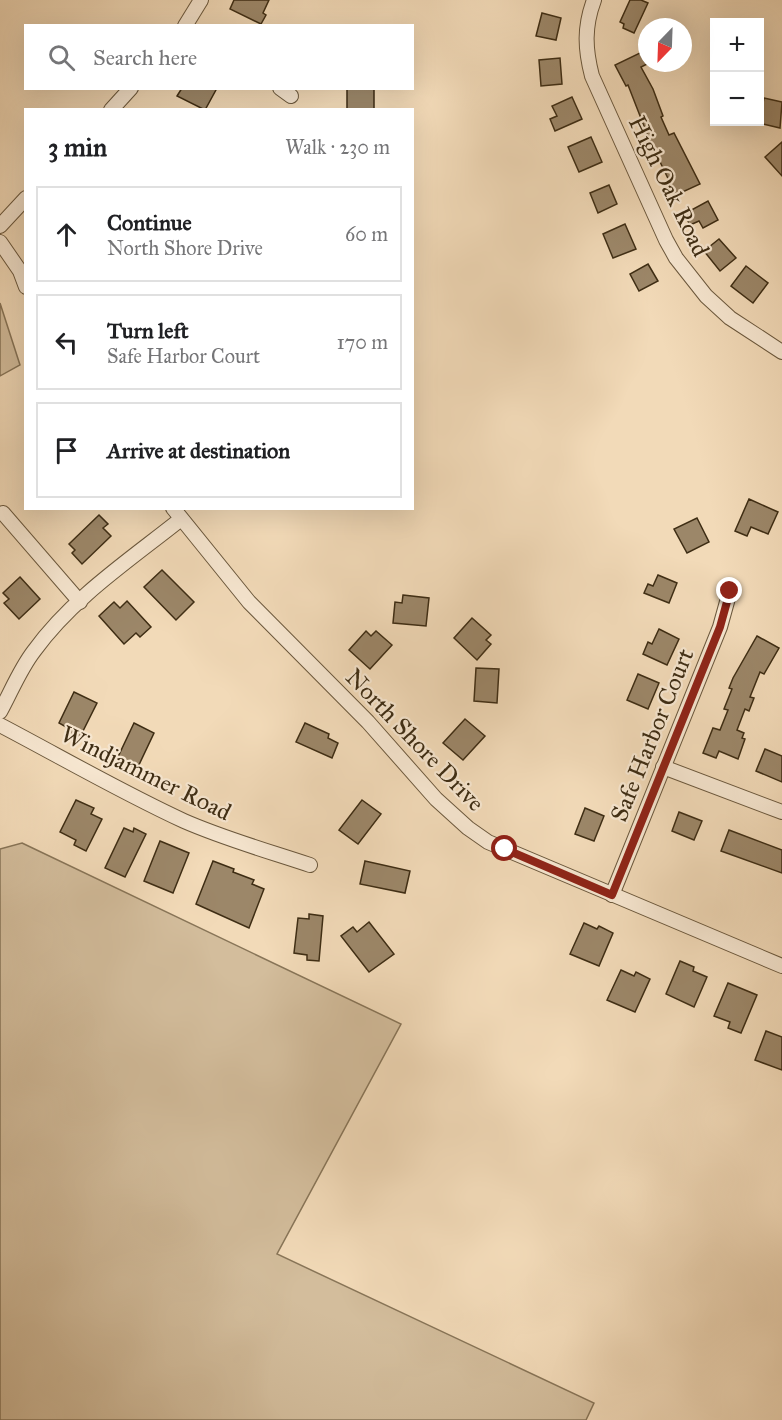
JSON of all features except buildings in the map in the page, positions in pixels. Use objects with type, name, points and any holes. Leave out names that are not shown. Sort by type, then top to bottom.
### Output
[{"type":"street","points":[[187,24],[201,0]]},
{"type":"street","name":"High Oak Road","points":[[594,0],[585,36],[586,54],[592,76],[666,240],[689,276],[706,296],[730,318],[782,352]]},
{"type":"street","points":[[113,108],[129,90]]},
{"type":"street","points":[[0,226],[24,200]]},
{"type":"street","points":[[0,242],[24,282]]},
{"type":"street","points":[[3,513],[80,602]]},
{"type":"street","points":[[0,712],[33,652],[64,615],[177,514]]},
{"type":"street","name":"North Shore Drive","points":[[177,514],[249,602],[368,722],[436,799],[468,828],[488,842],[782,966]]},
{"type":"street","name":"Safe Harbor Court","points":[[612,895],[720,627],[730,591]]},
{"type":"street","name":"Windjammer Road","points":[[0,725],[185,821],[310,865]]},
{"type":"street","points":[[663,767],[782,812]]},
{"type":"shaded area","points":[[0,303],[20,365],[0,376]]},
{"type":"shaded area","points":[[22,843],[401,1024],[277,1254],[594,1403],[586,1420],[0,1420],[0,849]]},
{"type":"route","points":[[505,849],[612,895],[720,627],[730,591]]}]
